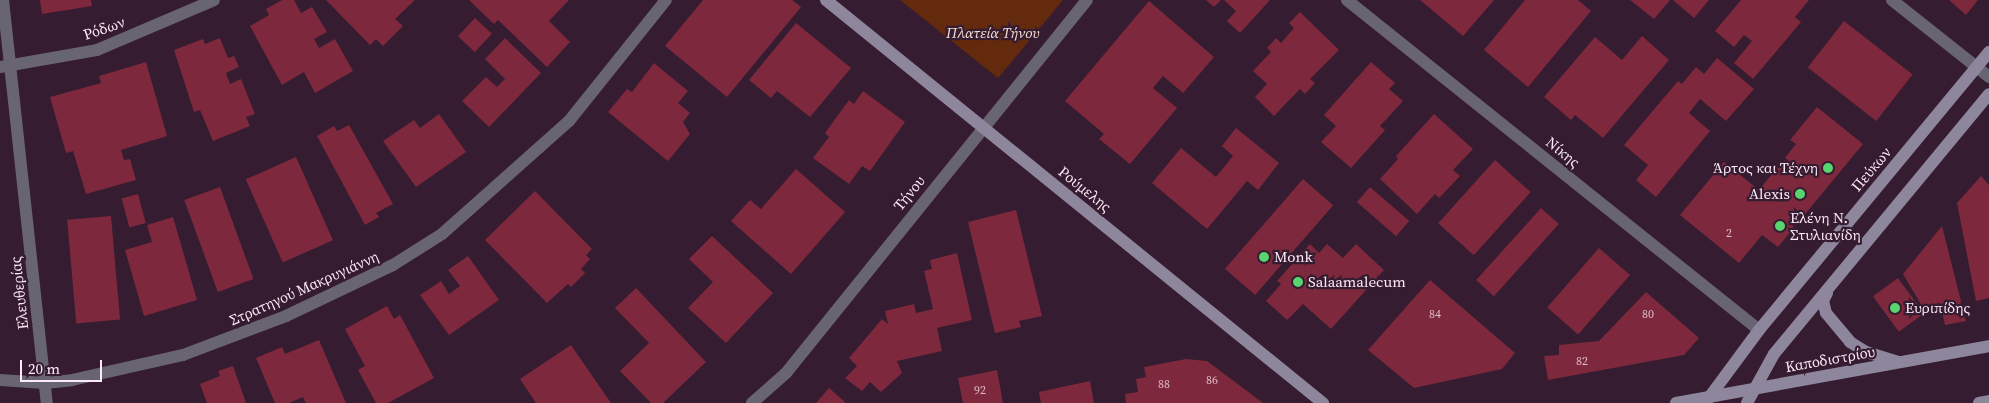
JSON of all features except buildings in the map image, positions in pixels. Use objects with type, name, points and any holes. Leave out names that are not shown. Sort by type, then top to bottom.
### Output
[{"type":"street","name":"Ελευθερίας","points":[[3,0],[5,68],[47,403]]},
{"type":"street","name":"Ρόδων","points":[[5,68],[97,50],[214,0]]},
{"type":"street","name":"Στρατηγού Μακρυγιάννη","points":[[0,380],[45,383],[72,380],[183,356],[286,316],[393,265],[442,234],[563,127],[666,0]]},
{"type":"street","name":"Ρούμελης","points":[[826,0],[1323,403]]},
{"type":"street","name":"Τήνου","points":[[752,403],[786,372],[1088,0]]},
{"type":"street","name":"Νίκης","points":[[1347,0],[1759,330]]},
{"type":"street","points":[[1892,0],[1989,77]]},
{"type":"street","name":"Πεύκων","points":[[1707,400],[1759,330],[1989,52]]},
{"type":"street","points":[[1748,403],[1774,354],[1989,94]]},
{"type":"street","points":[[1829,288],[1823,301],[1826,313],[1836,328],[1866,352],[1902,363]]},
{"type":"street","name":"Καποδιστρίου","points":[[1676,403],[1707,400],[1989,346]]},
{"type":"street","points":[[1979,403],[1989,401]]},
{"type":"green space","name":"Πλατεία Τήνου","points":[[900,0],[1063,0],[998,78]]},
{"type":"place","name":"Άρτος και Τέχνη","points":[[1828,168]]},
{"type":"place","name":"Alexis","points":[[1800,194]]},
{"type":"place","name":"Ελένη Ν. Στυλιανίδη","points":[[1780,226]]},
{"type":"place","name":"Monk","points":[[1264,257]]},
{"type":"place","name":"Salaamalecum","points":[[1298,282]]},
{"type":"place","name":"Ευριπίδης","points":[[1895,308]]}]
